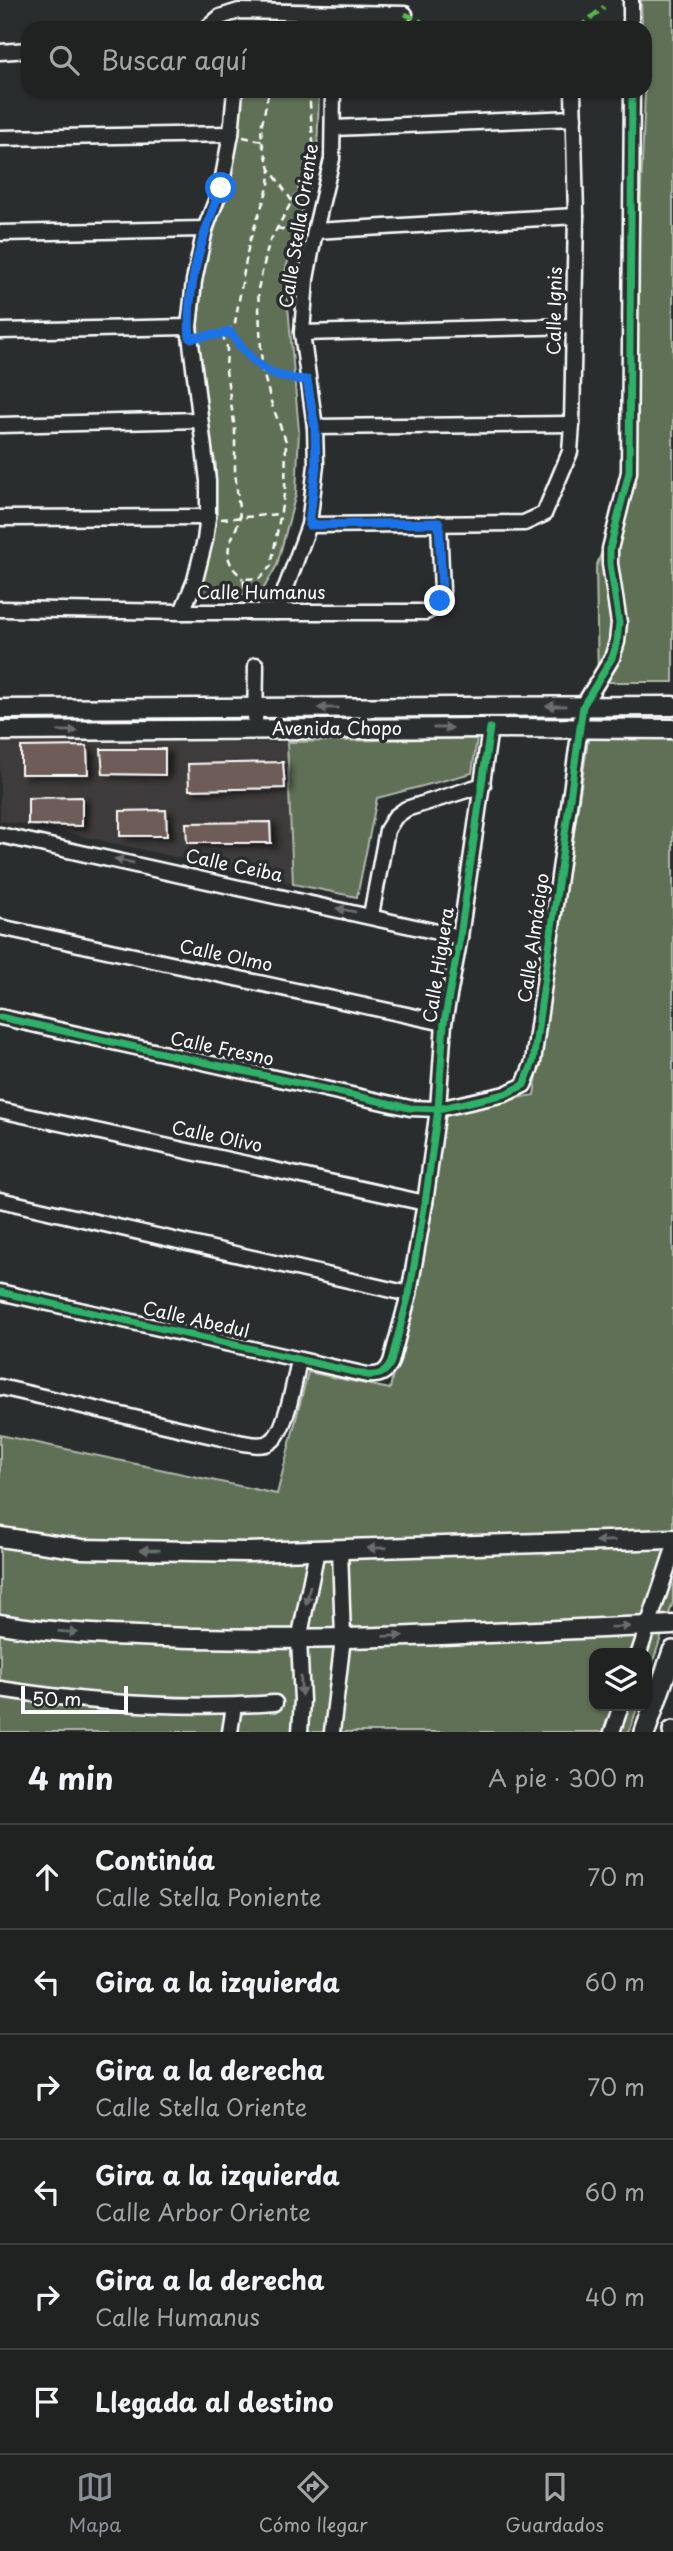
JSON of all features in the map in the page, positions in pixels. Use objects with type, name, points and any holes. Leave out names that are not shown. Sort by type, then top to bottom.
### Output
[{"type":"main road","points":[[645,1732],[673,1651]]},
{"type":"street","points":[[631,0],[631,21]]},
{"type":"street","points":[[215,21],[220,16],[239,11],[405,14]]},
{"type":"street","points":[[0,52],[21,50]]},
{"type":"street","points":[[181,612],[195,580],[208,517],[208,481],[189,332],[194,281],[205,229],[221,188],[234,98]]},
{"type":"street","name":"Calle Stella Oriente","points":[[277,612],[309,525],[316,466],[315,427],[302,333],[306,279],[332,159],[333,98]]},
{"type":"street","name":"Calle Ignis","points":[[439,523],[524,523],[533,520],[544,514],[570,452],[576,216],[573,98]]},
{"type":"street","points":[[583,706],[612,658],[619,623],[610,549],[629,472],[632,98]]},
{"type":"street","points":[[334,128],[574,118]]},
{"type":"street","points":[[0,138],[231,134]]},
{"type":"street","points":[[315,231],[576,216]]},
{"type":"street","points":[[0,233],[205,229]]},
{"type":"street","points":[[302,333],[574,326]]},
{"type":"street","points":[[0,331],[189,332]]},
{"type":"street","points":[[0,425],[199,420]]},
{"type":"street","points":[[315,427],[572,424]]},
{"type":"street","points":[[0,518],[208,517]]},
{"type":"street","points":[[309,525],[439,523]]},
{"type":"street","name":"Calle Humanus","points":[[0,609],[426,612],[435,608],[442,592],[439,523]]},
{"type":"street","points":[[255,729],[256,665]]},
{"type":"street","points":[[664,706],[673,696]]},
{"type":"street","name":"Calle Almácigo","points":[[438,1109],[515,1090],[524,1085],[531,1071],[583,706]]},
{"type":"street","name":"Avenida Chopo","points":[[0,709],[664,706]]},
{"type":"street","name":"Calle Higuera","points":[[385,1371],[391,1362],[409,1294],[425,1203],[438,1109],[444,1023],[460,937],[490,728]]},
{"type":"street","name":"Avenida Chopo","points":[[0,731],[673,729]]},
{"type":"street","points":[[371,915],[387,830],[395,817],[406,809],[483,785]]},
{"type":"street","name":"Calle Ceiba","points":[[0,835],[371,915],[460,937]]},
{"type":"street","name":"Calle Olmo","points":[[0,927],[444,1023]]},
{"type":"street","name":"Calle Fresno","points":[[0,1017],[410,1108],[438,1109]]},
{"type":"street","name":"Calle Olivo","points":[[0,1110],[425,1203]]},
{"type":"street","points":[[0,1200],[409,1294]]},
{"type":"street","name":"Calle Abedul","points":[[0,1292],[367,1375],[385,1371]]},
{"type":"street","points":[[0,1387],[255,1445],[270,1443],[279,1433],[299,1360]]},
{"type":"street","points":[[0,1536],[82,1549],[247,1552],[673,1539]]},
{"type":"street","points":[[300,1732],[302,1700],[299,1640],[317,1550]]},
{"type":"street","points":[[332,1732],[342,1638],[340,1550]]},
{"type":"street","points":[[641,1648],[673,1551]]},
{"type":"street","points":[[0,1623],[36,1630],[132,1636],[299,1640],[673,1625]]},
{"type":"street","points":[[0,1689],[76,1698],[234,1706],[275,1703]]},
{"type":"street","points":[[230,1732],[234,1706]]},
{"type":"street","points":[[612,1732],[619,1711]]},
{"type":"path","points":[[267,98],[261,141],[270,169],[292,201]]},
{"type":"path","points":[[243,579],[260,578],[271,566],[285,489],[286,441],[262,368],[258,289],[269,243],[303,181],[311,158],[313,141],[310,98]]},
{"type":"path","points":[[231,134],[261,141]]},
{"type":"path","points":[[189,332],[222,334],[229,331],[235,323],[249,243],[270,185],[270,169]]},
{"type":"path","points":[[277,228],[300,233],[315,231]]},
{"type":"path","points":[[229,331],[249,358],[262,368],[275,376],[307,380]]},
{"type":"path","points":[[222,334],[227,347],[226,370],[234,429],[240,519],[229,545],[228,557],[232,567],[243,579],[250,612]]},
{"type":"path","points":[[208,517],[240,519],[280,514]]},
{"type":"shaded area","points":[[0,739],[287,742],[293,884],[38,826],[0,821]]},
{"type":"green space","points":[[641,0],[673,0],[673,682],[598,682],[596,567],[629,482],[645,98],[652,98],[652,21],[642,21]]},
{"type":"green space","points":[[242,98],[319,98],[317,160],[285,272],[299,431],[296,494],[277,565],[260,595],[196,594],[215,520],[216,465],[205,415],[198,325],[204,267],[227,186]]},
{"type":"green space","points":[[0,711],[230,713],[230,722],[0,720]]},
{"type":"green space","points":[[550,711],[550,719],[267,722],[267,713]]},
{"type":"green space","points":[[589,734],[673,735],[673,1602],[652,1664],[652,1648],[589,1648],[589,1711],[636,1711],[629,1732],[0,1732],[0,1435],[277,1494],[308,1372],[390,1389],[445,1111],[534,1095]]},
{"type":"green space","points":[[477,738],[472,773],[377,798],[357,897],[293,884],[287,742]]},
{"type":"building","points":[[87,746],[88,774],[21,774],[21,747]]},
{"type":"building","points":[[101,749],[165,749],[165,775],[103,774]]},
{"type":"building","points":[[283,762],[285,788],[189,790],[188,764]]},
{"type":"building","points":[[82,797],[82,826],[28,825],[28,798]]},
{"type":"building","points":[[166,810],[167,836],[120,836],[120,811]]},
{"type":"building","points":[[270,822],[271,843],[187,843],[186,823]]},
{"type":"marked path","points":[[587,21],[604,7]]},
{"type":"marked path","points":[[405,14],[420,21]]},
{"type":"cycle path","points":[[0,1017],[410,1108],[438,1109],[505,1094],[524,1085],[533,1062],[583,706],[612,658],[617,642],[619,623],[610,549],[629,472],[632,98]]},
{"type":"cycle path","points":[[0,1292],[367,1375],[379,1374],[387,1369],[409,1294],[425,1203],[438,1109],[444,1023],[460,937],[490,728]]},
{"type":"route","points":[[221,188],[205,229],[194,281],[190,338],[229,331],[249,358],[262,368],[275,376],[307,380],[315,427],[316,466],[309,525],[439,523],[442,592],[440,601]]}]
